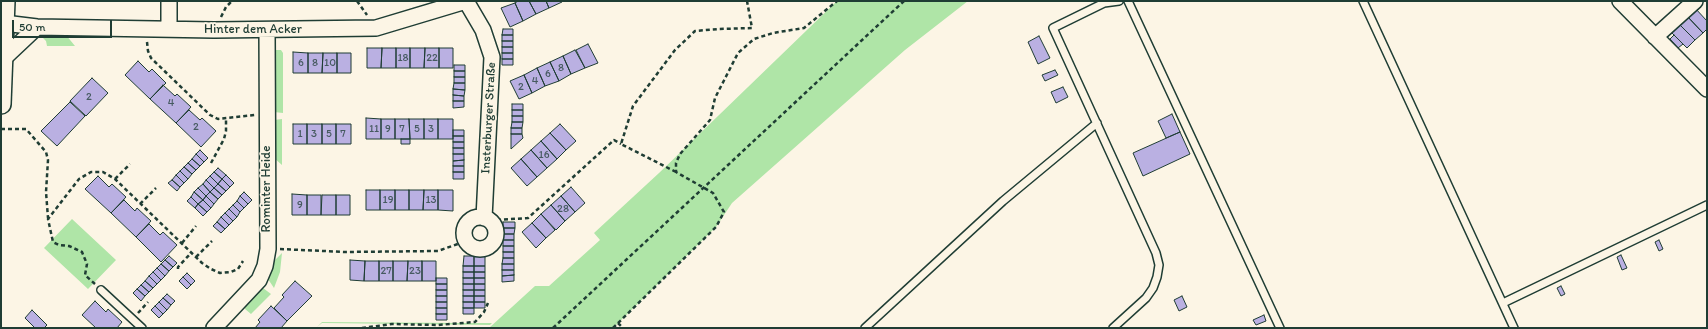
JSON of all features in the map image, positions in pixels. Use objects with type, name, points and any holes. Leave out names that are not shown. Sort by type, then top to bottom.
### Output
[{"type":"street","points":[[1,104],[5,1]]},
{"type":"street","points":[[169,1],[169,29]]},
{"type":"street","name":"Hinter dem Acker","points":[[4,23],[37,27],[146,29],[267,30],[376,28],[466,1]]},
{"type":"street","name":"Insterburger Straße","points":[[466,1],[483,30],[492,57],[487,220],[494,226],[495,235],[492,243],[479,249],[474,248],[466,241]]},
{"type":"street","points":[[1620,1],[1707,89]]},
{"type":"street","points":[[1656,37],[1694,1]]},
{"type":"street","points":[[2,60],[37,27]]},
{"type":"street","name":"Rominter Heide","points":[[214,328],[259,280],[265,266],[268,249],[267,30]]},
{"type":"street","points":[[466,241],[464,231],[466,226],[474,219],[487,220]]},
{"type":"lane","points":[[1113,328],[1146,298],[1153,288],[1159,265],[1156,253],[1053,28],[1104,3],[1119,1]]},
{"type":"lane","points":[[1128,1],[1280,328]]},
{"type":"lane","points":[[1363,1],[1514,328]]},
{"type":"lane","points":[[865,328],[1003,201],[1097,123]]},
{"type":"lane","points":[[1503,303],[1707,205]]},
{"type":"lane","points":[[101,290],[142,328]]},
{"type":"path","points":[[621,144],[633,106],[675,50],[695,31],[752,28],[747,1]]},
{"type":"path","points":[[676,172],[676,163],[680,154],[710,120],[715,98],[738,53],[754,39],[773,33],[804,28],[837,1]]},
{"type":"path","points":[[553,328],[904,1]]},
{"type":"path","points":[[146,29],[148,51],[151,58],[210,115],[218,119],[267,114]]},
{"type":"path","points":[[211,163],[224,139],[226,131],[226,118]]},
{"type":"path","points":[[1,130],[26,129],[46,152],[48,160],[46,192],[48,219],[54,242],[59,245],[69,246],[82,252],[87,264],[84,275],[101,290]]},
{"type":"path","points":[[487,220],[528,218],[614,140],[713,193],[724,212],[716,227],[613,328]]},
{"type":"path","points":[[115,179],[130,164]]},
{"type":"path","points":[[48,219],[63,197],[79,179],[86,174],[103,172],[115,179],[191,253],[211,269],[220,273],[231,272],[238,269],[243,261]]},
{"type":"path","points":[[140,204],[156,188]]},
{"type":"path","points":[[182,243],[196,226]]},
{"type":"path","points":[[196,257],[212,241]]},
{"type":"path","points":[[268,249],[345,252],[438,251],[466,241]]},
{"type":"path","points":[[178,269],[178,267],[191,253]]},
{"type":"path","points":[[132,320],[148,302]]},
{"type":"path","points":[[362,328],[392,324],[438,325],[475,322],[484,312],[488,303]]},
{"type":"path","points":[[618,323],[622,328]]},
{"type":"green space","points":[[837,1],[968,1],[905,50],[732,203],[716,227],[613,328],[489,328],[535,286],[549,286],[600,240],[594,233],[659,173]]},
{"type":"green space","points":[[54,35],[66,35],[75,46],[47,46],[46,41],[43,38]]},
{"type":"green space","points":[[274,50],[281,50],[283,53],[283,113],[274,112]]},
{"type":"green space","points":[[282,119],[282,165],[274,158],[274,120]]},
{"type":"green space","points":[[72,219],[116,260],[88,289],[44,248]]},
{"type":"green space","points":[[282,253],[280,272],[274,288],[268,279],[273,262]]},
{"type":"green space","points":[[263,288],[271,294],[251,314],[245,309],[245,305]]},
{"type":"green space","points":[[322,322],[492,323],[490,325],[322,323],[317,327]]},
{"type":"building","points":[[518,1],[529,1],[536,14],[523,21],[515,3]]},
{"type":"building","points":[[529,1],[546,1],[549,8],[536,14]]},
{"type":"building","points":[[546,1],[562,1],[562,2],[549,8]]},
{"type":"building","points":[[515,3],[523,21],[510,27],[501,8]]},
{"type":"building","points":[[1695,8],[1707,21],[1707,29],[1703,33],[1686,15]]},
{"type":"building","points":[[1686,15],[1703,33],[1695,40],[1679,24]]},
{"type":"building","points":[[1679,24],[1695,40],[1687,48],[1670,31]]},
{"type":"building","points":[[503,29],[513,29],[513,35],[502,35]]},
{"type":"building","points":[[502,35],[513,35],[513,41],[502,41]]},
{"type":"building","points":[[1674,35],[1683,44],[1678,48],[1670,39]]},
{"type":"building","points":[[1039,36],[1050,58],[1038,64],[1028,42]]},
{"type":"building","points":[[502,41],[513,41],[513,47],[502,47]]},
{"type":"building","points":[[588,44],[598,63],[585,68],[576,50]]},
{"type":"building","points":[[502,47],[513,47],[513,53],[502,53]]},
{"type":"building","points":[[367,48],[382,48],[381,68],[367,68]]},
{"type":"building","points":[[382,48],[396,48],[396,68],[381,68]]},
{"type":"building","points":[[396,48],[410,48],[410,68],[396,68]]},
{"type":"building","points":[[410,48],[425,48],[424,68],[410,68]]},
{"type":"building","points":[[425,48],[439,48],[439,68],[424,68]]},
{"type":"building","points":[[439,48],[453,48],[453,68],[439,68]]},
{"type":"building","points":[[575,50],[585,68],[571,74],[563,56]]},
{"type":"building","points":[[293,52],[308,53],[308,73],[293,73]]},
{"type":"building","points":[[308,53],[323,53],[322,73],[308,73]]},
{"type":"building","points":[[323,53],[337,53],[337,73],[322,73]]},
{"type":"building","points":[[337,53],[351,53],[351,73],[337,73]]},
{"type":"building","points":[[502,53],[513,53],[513,59],[502,59]]},
{"type":"building","points":[[563,56],[571,74],[559,81],[550,62]]},
{"type":"building","points":[[502,59],[513,59],[513,65],[502,65]]},
{"type":"building","points":[[138,61],[149,72],[152,69],[166,83],[150,99],[125,75]]},
{"type":"building","points":[[550,62],[559,81],[545,86],[537,68]]},
{"type":"building","points":[[454,65],[465,65],[465,71],[454,71]]},
{"type":"building","points":[[537,68],[545,86],[532,93],[524,75]]},
{"type":"building","points":[[1055,70],[1058,75],[1045,81],[1042,75]]},
{"type":"building","points":[[454,71],[465,71],[465,77],[454,77]]},
{"type":"building","points":[[524,75],[532,93],[519,99],[510,81]]},
{"type":"building","points":[[454,77],[465,77],[465,83],[454,83]]},
{"type":"building","points":[[92,78],[108,93],[86,116],[70,101]]},
{"type":"building","points":[[454,83],[465,83],[465,90],[453,89]]},
{"type":"building","points":[[163,85],[175,96],[177,94],[191,107],[176,123],[150,99]]},
{"type":"building","points":[[1063,87],[1068,97],[1056,103],[1051,92]]},
{"type":"building","points":[[453,89],[465,90],[464,96],[453,95]]},
{"type":"building","points":[[453,95],[464,96],[464,101],[453,101]]},
{"type":"building","points":[[453,101],[464,101],[464,107],[453,108]]},
{"type":"building","points":[[70,102],[85,116],[57,146],[41,131]]},
{"type":"building","points":[[512,104],[523,104],[523,110],[512,110]]},
{"type":"building","points":[[189,110],[200,120],[202,118],[216,131],[201,147],[176,123]]},
{"type":"building","points":[[512,110],[523,110],[523,116],[512,116]]},
{"type":"building","points":[[1172,114],[1180,132],[1166,138],[1158,121]]},
{"type":"building","points":[[512,116],[523,116],[523,122],[512,122]]},
{"type":"building","points":[[366,118],[381,119],[381,139],[366,139]]},
{"type":"building","points":[[381,119],[395,119],[395,139],[381,139]]},
{"type":"building","points":[[395,119],[409,119],[410,139],[395,139]]},
{"type":"building","points":[[409,119],[424,119],[424,139],[410,139]]},
{"type":"building","points":[[424,119],[438,119],[438,139],[424,139]]},
{"type":"building","points":[[438,119],[453,119],[453,139],[438,139]]},
{"type":"building","points":[[512,122],[523,122],[522,128],[511,128]]},
{"type":"building","points":[[293,124],[307,124],[307,144],[293,144]]},
{"type":"building","points":[[307,124],[322,124],[322,144],[307,144]]},
{"type":"building","points":[[322,124],[336,124],[336,144],[322,144]]},
{"type":"building","points":[[336,124],[351,124],[351,144],[336,144]]},
{"type":"building","points":[[560,124],[576,141],[566,150],[550,133]]},
{"type":"building","points":[[511,128],[522,128],[522,134],[511,134]]},
{"type":"building","points":[[453,130],[464,130],[464,136],[453,136]]},
{"type":"building","points":[[1180,132],[1190,154],[1143,176],[1133,153]]},
{"type":"building","points":[[550,133],[566,150],[557,159],[541,141]]},
{"type":"building","points":[[511,134],[522,134],[523,138],[511,149]]},
{"type":"building","points":[[453,136],[464,136],[464,142],[453,142]]},
{"type":"building","points":[[401,139],[410,139],[410,144],[401,144]]},
{"type":"building","points":[[541,141],[557,159],[547,168],[531,150]]},
{"type":"building","points":[[453,142],[464,142],[464,148],[453,148]]},
{"type":"building","points":[[453,148],[464,148],[464,154],[453,154]]},
{"type":"building","points":[[200,150],[208,158],[204,162],[196,154]]},
{"type":"building","points":[[531,150],[547,168],[537,177],[521,159]]},
{"type":"building","points":[[196,154],[204,162],[200,166],[192,159]]},
{"type":"building","points":[[453,154],[464,154],[464,160],[453,161]]},
{"type":"building","points":[[192,159],[200,166],[196,170],[188,163]]},
{"type":"building","points":[[521,159],[537,177],[527,186],[511,168]]},
{"type":"building","points":[[464,160],[464,166],[453,166],[453,161]]},
{"type":"building","points":[[188,163],[196,170],[192,174],[184,167]]},
{"type":"building","points":[[453,166],[464,166],[464,172],[453,172]]},
{"type":"building","points":[[184,167],[192,174],[188,179],[180,171]]},
{"type":"building","points":[[218,168],[226,175],[222,179],[214,172]]},
{"type":"building","points":[[180,171],[188,179],[184,183],[176,175]]},
{"type":"building","points":[[214,172],[222,179],[218,184],[210,176]]},
{"type":"building","points":[[453,172],[464,172],[464,179],[453,179]]},
{"type":"building","points":[[176,175],[184,183],[180,187],[172,180]]},
{"type":"building","points":[[226,175],[234,183],[230,187],[222,179]]},
{"type":"building","points":[[98,176],[109,187],[112,184],[126,197],[111,213],[85,189]]},
{"type":"building","points":[[210,176],[218,184],[214,188],[206,180]]},
{"type":"building","points":[[222,179],[230,187],[226,191],[218,184]]},
{"type":"building","points":[[172,180],[180,187],[177,191],[168,183]]},
{"type":"building","points":[[206,180],[214,188],[210,192],[203,184]]},
{"type":"building","points":[[203,184],[210,192],[206,196],[198,188]]},
{"type":"building","points":[[218,184],[226,191],[222,195],[214,188]]},
{"type":"building","points":[[571,187],[585,203],[575,212],[561,196]]},
{"type":"building","points":[[198,188],[206,196],[203,200],[194,192]]},
{"type":"building","points":[[214,188],[222,195],[218,199],[210,192]]},
{"type":"building","points":[[366,190],[380,190],[380,210],[366,210]]},
{"type":"building","points":[[380,190],[395,190],[395,210],[380,210]]},
{"type":"building","points":[[395,190],[409,190],[409,210],[395,210]]},
{"type":"building","points":[[409,190],[424,190],[423,210],[409,210]]},
{"type":"building","points":[[424,190],[438,190],[438,210],[423,210]]},
{"type":"building","points":[[438,190],[453,190],[453,211],[438,210]]},
{"type":"building","points":[[194,192],[203,200],[198,204],[191,197]]},
{"type":"building","points":[[210,192],[218,199],[214,204],[206,196]]},
{"type":"building","points":[[244,192],[252,200],[248,204],[240,196]]},
{"type":"building","points":[[292,194],[307,195],[307,215],[292,215]]},
{"type":"building","points":[[307,195],[321,195],[321,215],[307,215]]},
{"type":"building","points":[[322,195],[336,195],[336,215],[321,215]]},
{"type":"building","points":[[336,195],[350,195],[350,215],[336,215]]},
{"type":"building","points":[[206,196],[214,204],[211,208],[203,200]]},
{"type":"building","points":[[240,196],[248,204],[244,208],[237,201]]},
{"type":"building","points":[[561,196],[575,212],[565,221],[551,205]]},
{"type":"building","points":[[191,197],[198,204],[195,208],[187,201]]},
{"type":"building","points":[[124,200],[135,211],[137,208],[151,221],[136,237],[111,213]]},
{"type":"building","points":[[203,200],[211,208],[207,212],[198,204]]},
{"type":"building","points":[[237,201],[244,208],[240,212],[233,205]]},
{"type":"building","points":[[198,204],[207,212],[203,216],[195,208]]},
{"type":"building","points":[[233,205],[240,212],[237,217],[229,209]]},
{"type":"building","points":[[551,205],[565,221],[556,230],[541,214]]},
{"type":"building","points":[[229,209],[237,217],[233,221],[225,213]]},
{"type":"building","points":[[225,213],[233,221],[229,225],[221,217]]},
{"type":"building","points":[[541,214],[555,230],[546,238],[532,223]]},
{"type":"building","points":[[221,217],[229,225],[225,229],[217,222]]},
{"type":"building","points":[[217,222],[225,229],[221,233],[213,226]]},
{"type":"building","points":[[503,222],[515,222],[515,228],[503,228]]},
{"type":"building","points":[[532,223],[546,238],[536,248],[522,232]]},
{"type":"building","points":[[149,224],[160,235],[163,232],[177,245],[161,262],[136,237]]},
{"type":"building","points":[[503,228],[515,228],[514,234],[503,234]]},
{"type":"building","points":[[503,234],[514,234],[514,240],[503,240]]},
{"type":"building","points":[[503,240],[514,240],[514,246],[503,246]]},
{"type":"building","points":[[1659,240],[1663,249],[1659,251],[1655,242]]},
{"type":"building","points":[[503,246],[514,246],[514,252],[503,252]]},
{"type":"building","points":[[503,252],[514,252],[514,258],[503,258]]},
{"type":"building","points":[[1621,255],[1627,268],[1622,270],[1617,257]]},
{"type":"building","points":[[169,256],[177,263],[173,267],[165,260]]},
{"type":"building","points":[[464,256],[474,256],[474,266],[463,266]]},
{"type":"building","points":[[474,256],[485,256],[485,266],[474,266]]},
{"type":"building","points":[[503,258],[514,258],[514,264],[502,264]]},
{"type":"building","points":[[165,260],[173,267],[169,271],[161,264]]},
{"type":"building","points":[[350,260],[365,261],[364,281],[350,280]]},
{"type":"building","points":[[365,261],[379,261],[379,281],[364,281]]},
{"type":"building","points":[[379,261],[393,261],[393,281],[379,281]]},
{"type":"building","points":[[393,261],[408,261],[407,281],[393,281]]},
{"type":"building","points":[[408,261],[422,261],[422,281],[407,281]]},
{"type":"building","points":[[422,261],[436,261],[436,281],[422,281]]},
{"type":"building","points":[[161,264],[169,271],[165,276],[157,268]]},
{"type":"building","points":[[502,264],[514,264],[514,270],[502,270]]},
{"type":"building","points":[[463,266],[474,266],[474,272],[463,272]]},
{"type":"building","points":[[474,266],[485,266],[485,272],[474,272]]},
{"type":"building","points":[[157,268],[165,276],[161,280],[153,272]]},
{"type":"building","points":[[502,270],[514,270],[514,275],[502,276]]},
{"type":"building","points":[[153,272],[161,280],[157,284],[149,276]]},
{"type":"building","points":[[463,272],[474,272],[474,278],[463,278]]},
{"type":"building","points":[[474,272],[485,272],[485,278],[474,278]]},
{"type":"building","points":[[187,273],[195,281],[191,285],[183,277]]},
{"type":"building","points":[[514,275],[514,281],[502,282],[502,276]]},
{"type":"building","points":[[149,276],[157,284],[153,288],[145,281]]},
{"type":"building","points":[[183,277],[191,285],[187,289],[179,281]]},
{"type":"building","points":[[436,278],[447,278],[447,284],[436,284]]},
{"type":"building","points":[[463,278],[474,278],[474,284],[463,284]]},
{"type":"building","points":[[474,278],[485,278],[485,284],[474,284]]},
{"type":"building","points":[[145,281],[153,288],[149,292],[141,285]]},
{"type":"building","points":[[295,281],[312,296],[287,321],[274,308],[284,297],[282,295]]},
{"type":"building","points":[[436,284],[447,284],[447,290],[436,290]]},
{"type":"building","points":[[463,284],[474,284],[474,290],[463,290]]},
{"type":"building","points":[[474,284],[485,284],[485,290],[474,290]]},
{"type":"building","points":[[141,285],[149,292],[145,296],[137,289]]},
{"type":"building","points":[[1561,286],[1565,294],[1561,296],[1557,288]]},
{"type":"building","points":[[137,289],[145,296],[141,301],[133,293]]},
{"type":"building","points":[[436,290],[447,290],[447,296],[436,296]]},
{"type":"building","points":[[463,290],[474,290],[474,296],[463,296]]},
{"type":"building","points":[[474,290],[485,290],[485,296],[474,296]]},
{"type":"building","points":[[167,294],[175,301],[171,305],[163,298]]},
{"type":"building","points":[[436,296],[447,296],[447,302],[436,302]]},
{"type":"building","points":[[463,296],[474,296],[474,302],[463,302]]},
{"type":"building","points":[[474,296],[485,296],[485,302],[474,302]]},
{"type":"building","points":[[1182,296],[1187,307],[1179,311],[1174,300]]},
{"type":"building","points":[[163,298],[171,305],[167,310],[159,302]]},
{"type":"building","points":[[95,301],[106,312],[108,309],[122,322],[117,328],[96,328],[82,315]]},
{"type":"building","points":[[159,302],[167,310],[163,314],[155,306]]},
{"type":"building","points":[[436,302],[447,302],[447,308],[436,308]]},
{"type":"building","points":[[463,302],[474,302],[474,308],[463,308]]},
{"type":"building","points":[[474,302],[485,302],[485,308],[474,308]]},
{"type":"building","points":[[155,306],[163,314],[159,318],[151,310]]},
{"type":"building","points":[[271,306],[287,321],[281,328],[255,328],[260,322],[258,320]]},
{"type":"building","points":[[436,308],[447,308],[447,314],[436,314]]},
{"type":"building","points":[[463,308],[474,308],[474,314],[463,314]]},
{"type":"building","points":[[32,310],[47,325],[44,328],[35,328],[25,318]]},
{"type":"building","points":[[436,314],[447,314],[447,320],[436,320]]},
{"type":"building","points":[[1264,315],[1266,321],[1256,325],[1253,320]]}]
